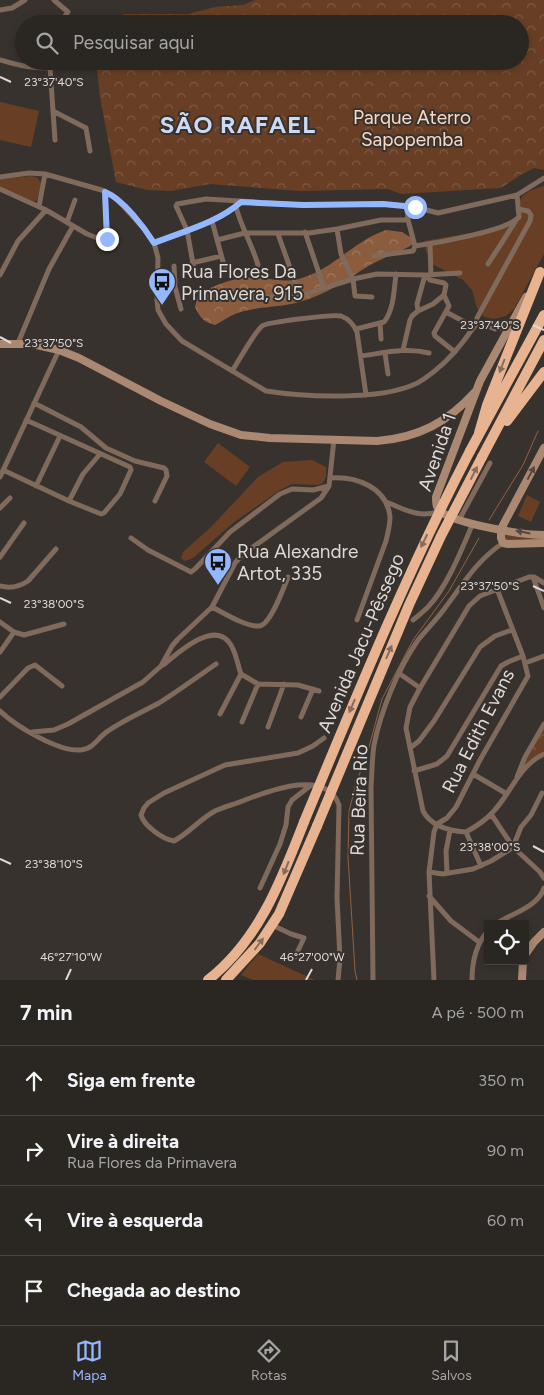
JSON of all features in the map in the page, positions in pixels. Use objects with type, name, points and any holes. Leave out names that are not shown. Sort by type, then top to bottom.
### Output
[{"type":"highway","points":[[479,433],[482,418],[499,372],[542,268]]},
{"type":"highway","name":"Avenida Jacu-Pêssego","points":[[208,980],[227,961],[258,924],[282,877],[389,618],[479,433],[544,315]]},
{"type":"highway","name":"Avenida Jacu-Pêssego","points":[[226,980],[253,952],[272,925],[288,894],[409,605],[441,536],[486,460],[491,442],[544,340]]},
{"type":"highway","points":[[491,442],[544,372]]},
{"type":"main road","name":"Avenida 1","points":[[542,268],[475,392],[436,497],[436,506],[440,511],[459,520],[544,535]]},
{"type":"main road","points":[[0,344],[18,343],[45,346],[59,350],[79,358],[161,401],[229,431],[254,437],[390,440],[427,429],[454,413],[475,392]]},
{"type":"main road","points":[[454,413],[461,414],[465,418]]},
{"type":"main road","points":[[544,448],[502,529],[501,538],[503,544],[544,543]]},
{"type":"main road","points":[[529,949],[544,932]]},
{"type":"main road","points":[[522,980],[523,965]]},
{"type":"street","points":[[0,12],[12,8],[25,0]]},
{"type":"street","points":[[54,0],[68,12],[66,15]]},
{"type":"street","points":[[0,60],[15,64]]},
{"type":"street","points":[[50,70],[55,140]]},
{"type":"street","points":[[53,111],[86,128],[90,151]]},
{"type":"street","points":[[0,177],[29,173],[44,174],[105,192],[116,198],[147,232],[154,243],[158,258],[158,310],[161,318],[174,334],[232,372],[266,391],[317,395],[366,395],[401,390],[424,379],[455,352],[475,326],[477,318],[530,221],[531,215],[528,211],[518,210]]},
{"type":"street","points":[[39,206],[44,174]]},
{"type":"street","points":[[195,274],[187,230],[176,206],[177,204],[206,199],[303,205],[362,204],[407,206],[438,212],[517,195],[544,178]]},
{"type":"street","points":[[0,189],[39,206],[98,239],[107,240],[105,192]]},
{"type":"street","points":[[488,264],[519,217],[517,195]]},
{"type":"street","points":[[67,222],[75,200]]},
{"type":"street","points":[[154,243],[212,221],[241,202]]},
{"type":"street","points":[[407,206],[408,220],[415,246]]},
{"type":"street","points":[[236,207],[258,265]]},
{"type":"street","points":[[0,275],[18,241],[46,210]]},
{"type":"street","points":[[217,240],[245,233],[278,234],[305,232],[337,229],[382,220],[408,220]]},
{"type":"street","points":[[212,221],[225,270]]},
{"type":"street","points":[[374,256],[411,252],[415,246],[498,228],[515,222]]},
{"type":"street","points":[[18,343],[49,270],[73,226]]},
{"type":"street","points":[[337,229],[341,254],[353,278],[355,296],[372,297]]},
{"type":"street","points":[[305,232],[324,288]]},
{"type":"street","points":[[278,234],[300,296]]},
{"type":"street","points":[[430,244],[431,275]]},
{"type":"street","points":[[192,263],[221,256]]},
{"type":"street","points":[[174,266],[175,288],[178,293],[181,309]]},
{"type":"street","points":[[257,298],[300,296],[353,278],[377,274],[431,275],[460,272]]},
{"type":"street","points":[[356,329],[384,322],[387,318],[394,295],[396,274]]},
{"type":"street","points":[[403,350],[410,320],[418,311],[433,304],[444,295],[446,285],[430,280],[425,275]]},
{"type":"street","points":[[418,311],[416,304],[425,275]]},
{"type":"street","points":[[158,286],[175,288]]},
{"type":"street","points":[[444,295],[450,304],[434,333],[435,336],[455,352]]},
{"type":"street","points":[[446,312],[475,326],[484,324],[495,329],[511,325]]},
{"type":"street","points":[[232,372],[258,331],[267,324],[337,315],[347,319],[356,329],[366,395]]},
{"type":"street","points":[[380,323],[381,339]]},
{"type":"street","points":[[495,329],[501,344]]},
{"type":"street","points":[[26,420],[131,468],[118,497],[103,514],[36,486],[1,474],[26,420],[59,350]]},
{"type":"street","points":[[361,356],[403,350],[417,350],[429,354]]},
{"type":"street","points":[[385,353],[388,374]]},
{"type":"street","points":[[34,403],[80,427],[106,448],[135,461],[160,466],[166,470],[167,476],[155,501]]},
{"type":"street","points":[[36,486],[60,436]]},
{"type":"street","points":[[161,666],[178,639],[212,607],[235,563],[242,555],[321,498],[329,486],[334,439]]},
{"type":"street","points":[[69,501],[83,474],[106,448]]},
{"type":"street","points":[[459,520],[486,460]]},
{"type":"street","points":[[330,478],[350,479],[366,484],[376,490],[386,502],[390,518],[389,528],[357,620]]},
{"type":"street","points":[[131,538],[148,550],[191,572],[230,532],[280,494],[292,489],[313,490],[329,486]]},
{"type":"street","points":[[0,508],[10,498]]},
{"type":"street","points":[[386,502],[418,514],[429,515],[440,511]]},
{"type":"street","points":[[0,557],[24,523]]},
{"type":"street","points":[[413,620],[434,599],[456,562],[473,523]]},
{"type":"street","name":"Rua Beira Rio","points":[[373,980],[372,757],[382,714],[400,674],[419,640],[444,610],[467,576],[491,551],[503,544]]},
{"type":"street","points":[[0,586],[7,588],[22,584],[28,580],[56,549]]},
{"type":"street","points":[[212,607],[238,620],[262,626],[268,619],[288,577]]},
{"type":"street","points":[[533,577],[544,608]]},
{"type":"street","points":[[544,583],[533,577],[520,579],[486,592],[469,606],[420,688],[407,715],[406,728],[414,772],[426,817],[450,830],[466,832],[491,814],[507,794],[524,757],[544,724]]},
{"type":"street","name":"Rua Edith Evans","points":[[437,824],[444,821],[453,811],[527,678],[528,674],[523,656],[497,588]]},
{"type":"street","points":[[0,622],[14,632],[24,635],[64,624]]},
{"type":"street","points":[[410,748],[434,721],[480,647],[495,636],[512,630]]},
{"type":"street","points":[[0,652],[14,632]]},
{"type":"street","points":[[32,732],[54,730],[68,724],[143,682],[185,648],[206,636],[214,634],[222,636],[231,644],[241,674],[258,684],[307,686],[316,690],[301,717]]},
{"type":"street","points":[[414,772],[438,764],[447,756],[496,673],[508,662],[523,656]]},
{"type":"street","points":[[525,663],[544,656]]},
{"type":"street","points":[[0,711],[14,723],[45,740],[75,750],[87,748],[92,746],[110,730],[160,702],[216,664]]},
{"type":"street","points":[[0,697],[28,668],[35,665],[62,686]]},
{"type":"street","points":[[220,714],[241,674]]},
{"type":"street","points":[[400,674],[420,688]]},
{"type":"street","points":[[242,722],[258,684]]},
{"type":"street","points":[[268,727],[284,684]]},
{"type":"street","points":[[324,738],[298,754],[225,765],[148,803],[141,815],[145,823],[168,840],[174,841],[216,811],[275,789],[293,786],[322,787],[327,789],[337,800],[339,808],[336,898],[340,958],[338,980]]},
{"type":"street","points":[[516,778],[534,759],[544,754]]},
{"type":"street","points":[[473,774],[507,794]]},
{"type":"street","points":[[260,888],[280,844],[286,825],[288,807],[292,800],[310,786]]},
{"type":"street","points":[[429,872],[462,872],[480,866],[502,855],[513,846],[518,832],[531,815],[542,793]]},
{"type":"street","points":[[491,814],[513,846],[544,878]]},
{"type":"street","points":[[428,980],[434,980],[429,872],[434,832],[437,824]]},
{"type":"street","points":[[447,873],[446,851],[450,830]]},
{"type":"street","points":[[466,832],[480,866]]},
{"type":"street","points":[[503,920],[533,904],[544,888]]},
{"type":"street","points":[[429,896],[450,921],[480,942]]},
{"type":"street","points":[[272,925],[304,938],[296,957]]},
{"type":"street","points":[[472,980],[475,960],[480,942],[484,936]]},
{"type":"green space","name":"Parque Aterro Sapopemba","points":[[255,0],[544,0],[544,170],[534,168],[501,188],[401,194],[388,189],[300,191],[210,184],[171,191],[147,190],[116,182],[100,97],[97,70],[529,70],[529,15],[122,15],[188,14],[215,7],[243,5]]},
{"type":"green space","points":[[0,102],[39,111],[31,147],[0,140]]},
{"type":"green space","points":[[32,176],[38,178],[41,184],[37,200],[34,202],[0,187],[0,179]]},
{"type":"green space","points":[[544,186],[544,254],[514,309],[506,316],[494,319],[484,317],[477,308],[472,290],[463,280],[434,265],[426,251],[424,241],[500,228],[519,217],[519,204],[527,192]]},
{"type":"green space","points":[[386,230],[402,232],[413,239],[415,243],[370,265],[336,286],[309,299],[291,304],[243,311],[215,325],[203,319],[195,307],[198,295],[237,279],[264,278],[290,280],[311,275],[323,269],[363,241]]},
{"type":"green space","points":[[218,443],[250,467],[236,486],[204,462]]},
{"type":"green space","points":[[312,460],[326,467],[326,477],[323,483],[318,485],[292,484],[280,490],[233,523],[193,558],[185,561],[181,558],[183,552],[211,527],[258,477],[283,462]]},
{"type":"green space","points":[[527,495],[540,502],[531,522],[518,516]]},
{"type":"green space","points":[[505,533],[544,536],[544,541],[505,540]]},
{"type":"green space","points":[[544,728],[544,751],[523,766]]},
{"type":"green space","points":[[258,954],[315,980],[253,980],[241,975]]},
{"type":"waterway","points":[[489,520],[523,465],[538,431]]},
{"type":"waterway","points":[[357,980],[348,857],[349,811],[356,784],[369,747],[382,699],[413,640],[449,591],[479,538]]},
{"type":"place","name":"Rua Flores Da Primavera, 915","points":[[162,306]]},
{"type":"place","name":"Rua Alexandre Artot, 335","points":[[218,586]]},
{"type":"district","name":"SÃO RAFAEL","points":[[238,124]]},
{"type":"route","points":[[107,239],[105,192],[116,198],[147,232],[154,243],[212,221],[230,212],[241,202],[303,205],[383,204],[415,207]]}]
